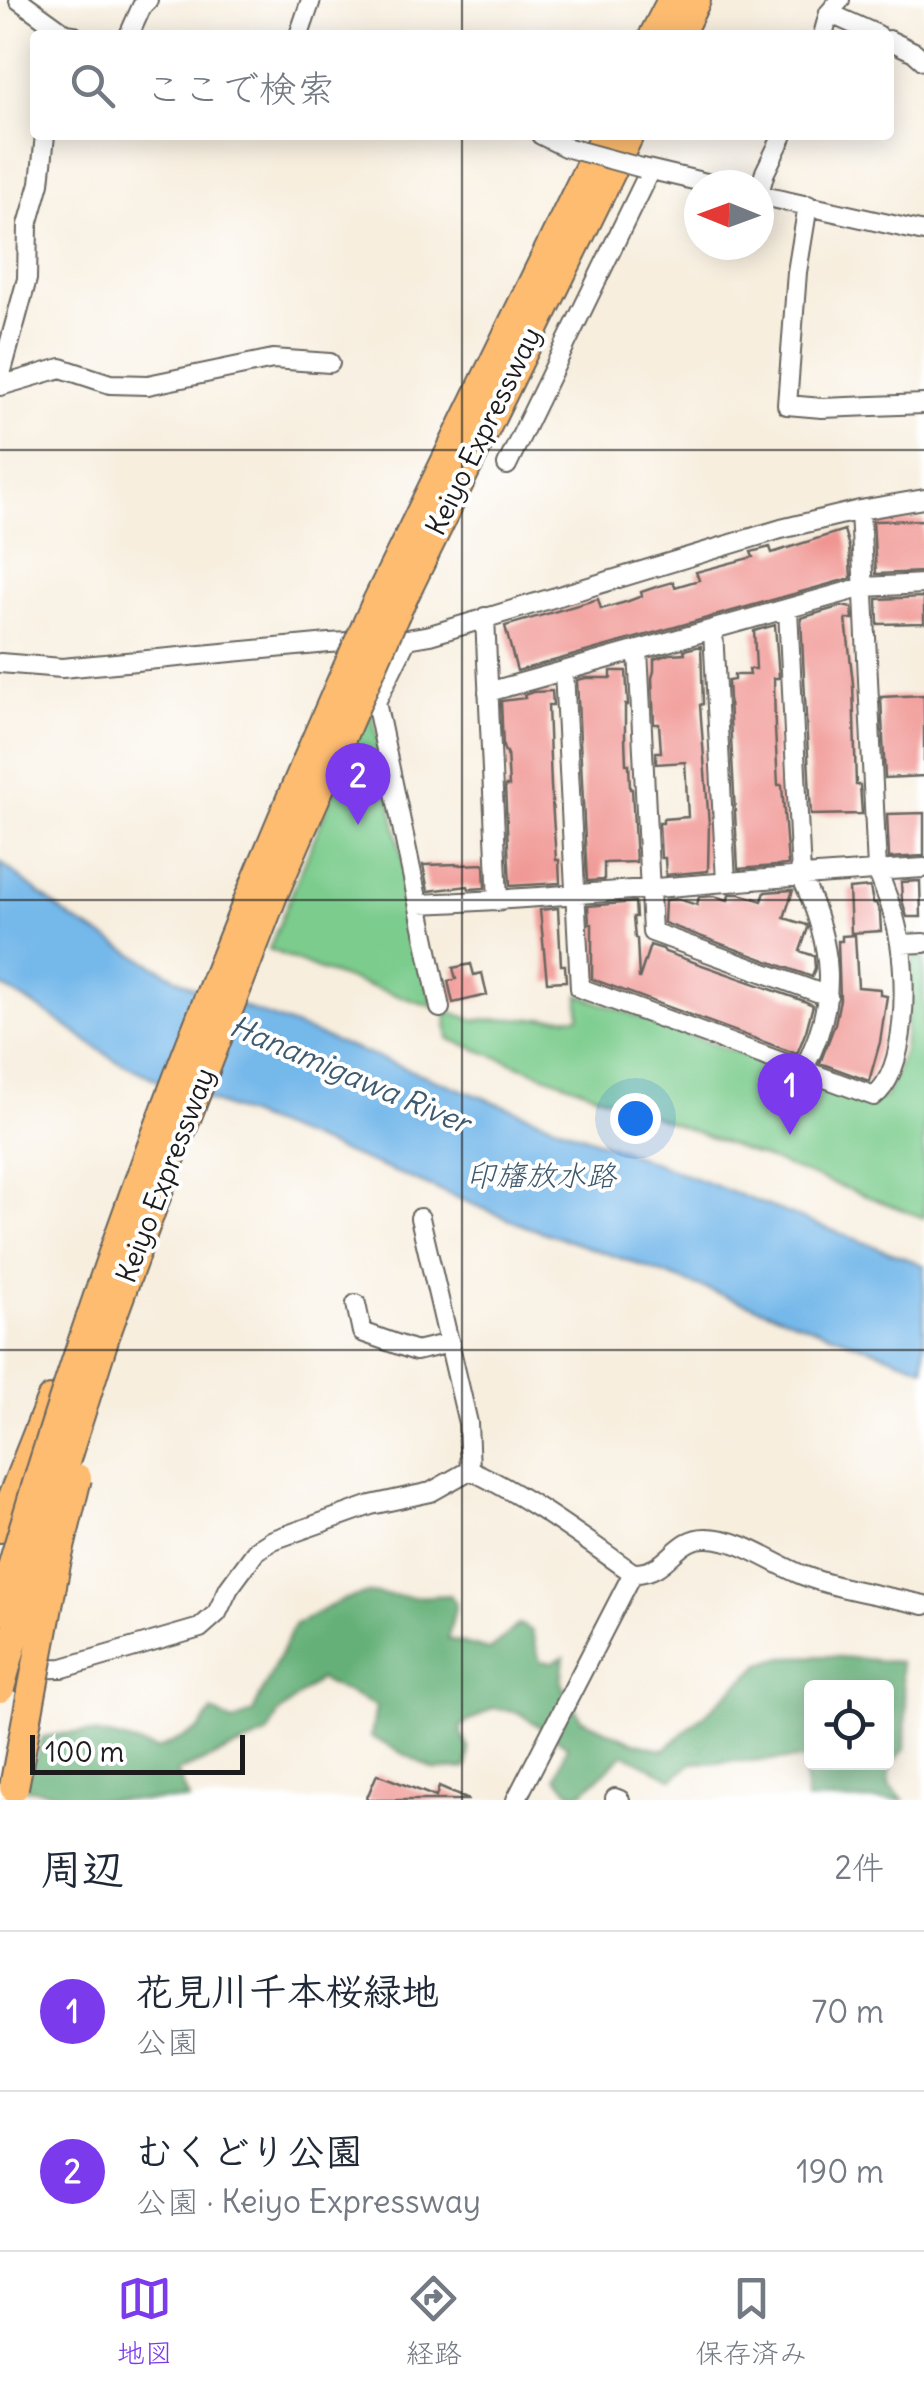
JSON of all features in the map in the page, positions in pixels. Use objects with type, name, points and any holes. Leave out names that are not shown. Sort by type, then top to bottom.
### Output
[{"type":"highway","points":[[657,30],[672,0]]},
{"type":"highway","points":[[681,30],[696,0]]},
{"type":"highway","name":"Keiyo Expressway","points":[[0,1610],[85,1331],[603,140]]},
{"type":"highway","name":"Keiyo Expressway","points":[[392,620],[627,140]]},
{"type":"highway","points":[[0,1528],[86,1307],[151,1180]]},
{"type":"highway","points":[[13,1793],[48,1602],[151,1180]]},
{"type":"highway","name":"Keiyo Expressway","points":[[0,1688],[56,1487],[151,1180]]},
{"type":"street","points":[[19,0],[61,30]]},
{"type":"street","points":[[131,30],[148,0]]},
{"type":"street","points":[[301,30],[311,0]]},
{"type":"street","points":[[825,30],[834,6],[870,30]]},
{"type":"street","points":[[894,42],[924,61]]},
{"type":"street","points":[[0,378],[27,279],[28,224],[40,183],[45,140]]},
{"type":"street","points":[[551,140],[684,178]]},
{"type":"street","points":[[766,170],[781,140]]},
{"type":"street","points":[[507,465],[646,169]]},
{"type":"street","points":[[774,197],[924,232]]},
{"type":"street","points":[[808,205],[786,405],[822,408],[924,404]]},
{"type":"street","points":[[0,386],[61,368],[110,384],[148,385],[273,359],[330,362]]},
{"type":"street","points":[[0,663],[62,668],[329,643],[392,620],[430,634],[781,529],[924,499]]},
{"type":"street","points":[[564,671],[580,988],[874,1096],[884,1088],[895,1059],[904,995],[894,915],[877,870],[860,510]]},
{"type":"street","points":[[488,692],[864,588],[924,584]]},
{"type":"street","points":[[788,609],[801,876],[816,908],[826,944],[828,996],[815,1048],[803,1070]]},
{"type":"street","points":[[484,617],[498,901]]},
{"type":"street","points":[[392,620],[376,702],[440,1008]]},
{"type":"street","points":[[712,630],[726,882]]},
{"type":"street","points":[[638,650],[652,932],[828,996]]},
{"type":"street","points":[[418,904],[574,896],[924,868]]},
{"type":"street","points":[[900,944],[924,942]]},
{"type":"street","points":[[420,1218],[468,1423],[470,1470]]},
{"type":"street","points":[[356,1304],[362,1332],[416,1352],[450,1344]]},
{"type":"street","points":[[470,1470],[541,1509],[633,1573],[647,1573],[662,1565],[688,1540],[708,1538],[738,1545],[836,1586],[924,1605]]},
{"type":"street","points":[[0,1669],[63,1668],[200,1628],[217,1613],[229,1588],[257,1550],[273,1540],[390,1499],[432,1492],[470,1470]]},
{"type":"street","points":[[516,1800],[633,1573]]},
{"type":"green space","points":[[370,702],[433,1007],[269,949]]},
{"type":"green space","points":[[924,956],[924,1218],[449,1039],[446,1011],[475,1020],[579,1017],[579,995],[870,1101],[886,1097],[904,1051],[911,962]]},
{"type":"green space","points":[[368,1593],[450,1595],[456,1603],[448,1639],[490,1650],[519,1624],[532,1631],[540,1661],[553,1662],[564,1657],[561,1683],[581,1719],[630,1741],[664,1750],[761,1664],[783,1657],[827,1656],[900,1662],[906,1709],[905,1749],[894,1761],[894,1680],[804,1680],[804,1759],[692,1763],[673,1779],[624,1754],[582,1793],[572,1793],[556,1778],[567,1746],[520,1713],[493,1708],[461,1726],[469,1749],[466,1768],[435,1770],[371,1737],[376,1706],[319,1679],[278,1714],[267,1735],[177,1772],[189,1800],[67,1800],[51,1792],[24,1789],[43,1737],[101,1734],[157,1750],[199,1730],[212,1711],[233,1722],[253,1712],[294,1625],[342,1600]]},
{"type":"green space","points":[[805,1770],[890,1770],[889,1786],[904,1800],[806,1800]]},
{"type":"water","name":"印旛放水路","points":[[0,862],[72,919],[194,988],[924,1265],[924,1368],[525,1226],[159,1081],[113,1059],[0,985]]},
{"type":"building","points":[[924,520],[924,572],[876,574],[873,521]]},
{"type":"building","points":[[844,530],[851,578],[517,671],[505,626],[598,599],[601,609],[626,602],[659,586],[673,582],[675,587],[699,580],[696,572],[753,557],[751,552],[770,547],[772,553]]},
{"type":"building","points":[[924,597],[924,623],[878,624],[877,599]]},
{"type":"building","points":[[842,606],[852,608],[853,619],[846,619],[853,684],[856,785],[860,785],[862,814],[811,815],[801,618]]},
{"type":"building","points":[[775,625],[779,678],[774,678],[778,785],[782,785],[788,865],[738,869],[728,681],[734,680],[734,675],[750,675],[749,669],[756,669],[754,631]]},
{"type":"building","points":[[701,646],[708,871],[666,875],[659,823],[663,819],[688,817],[685,762],[656,764],[656,752],[661,752],[659,724],[654,724],[654,659]]},
{"type":"building","points":[[611,671],[626,671],[626,764],[632,789],[636,862],[604,863],[604,880],[587,881],[577,680],[611,678]]},
{"type":"building","points":[[552,691],[553,705],[548,705],[551,786],[560,883],[510,886],[505,786],[509,786],[501,701]]},
{"type":"building","points":[[924,695],[924,776],[885,778],[881,697]]},
{"type":"building","points":[[924,813],[924,856],[889,858],[887,814]]},
{"type":"building","points":[[484,864],[485,888],[428,891],[423,865]]},
{"type":"building","points":[[920,881],[921,917],[907,917],[901,882]]},
{"type":"building","points":[[870,887],[880,913],[881,931],[851,933],[849,889]]},
{"type":"building","points":[[793,890],[784,918],[807,925],[800,951],[814,956],[812,977],[664,923],[665,900],[697,905],[699,897],[728,900],[729,894],[740,894],[762,901],[765,892]]},
{"type":"building","points":[[635,902],[639,979],[650,945],[813,1005],[797,1054],[592,979],[592,924],[588,906]]},
{"type":"building","points":[[558,908],[561,965],[565,965],[566,981],[547,982],[540,910]]},
{"type":"building","points":[[855,935],[858,987],[880,989],[880,995],[887,996],[869,1081],[820,1063],[840,999],[838,941],[842,941],[842,936]]},
{"type":"building","points":[[471,964],[474,975],[482,973],[487,995],[453,1003],[448,981],[456,979],[453,968]]},
{"type":"building","points":[[377,1774],[436,1797],[439,1787],[469,1800],[366,1800]]},
{"type":"place","name":"むくどり公園","points":[[358,825]]},
{"type":"place","name":"花見川千本桜緑地","points":[[790,1135]]},
{"type":"water label","name":"Hanamigawa River","points":[[350,1074]]}]
